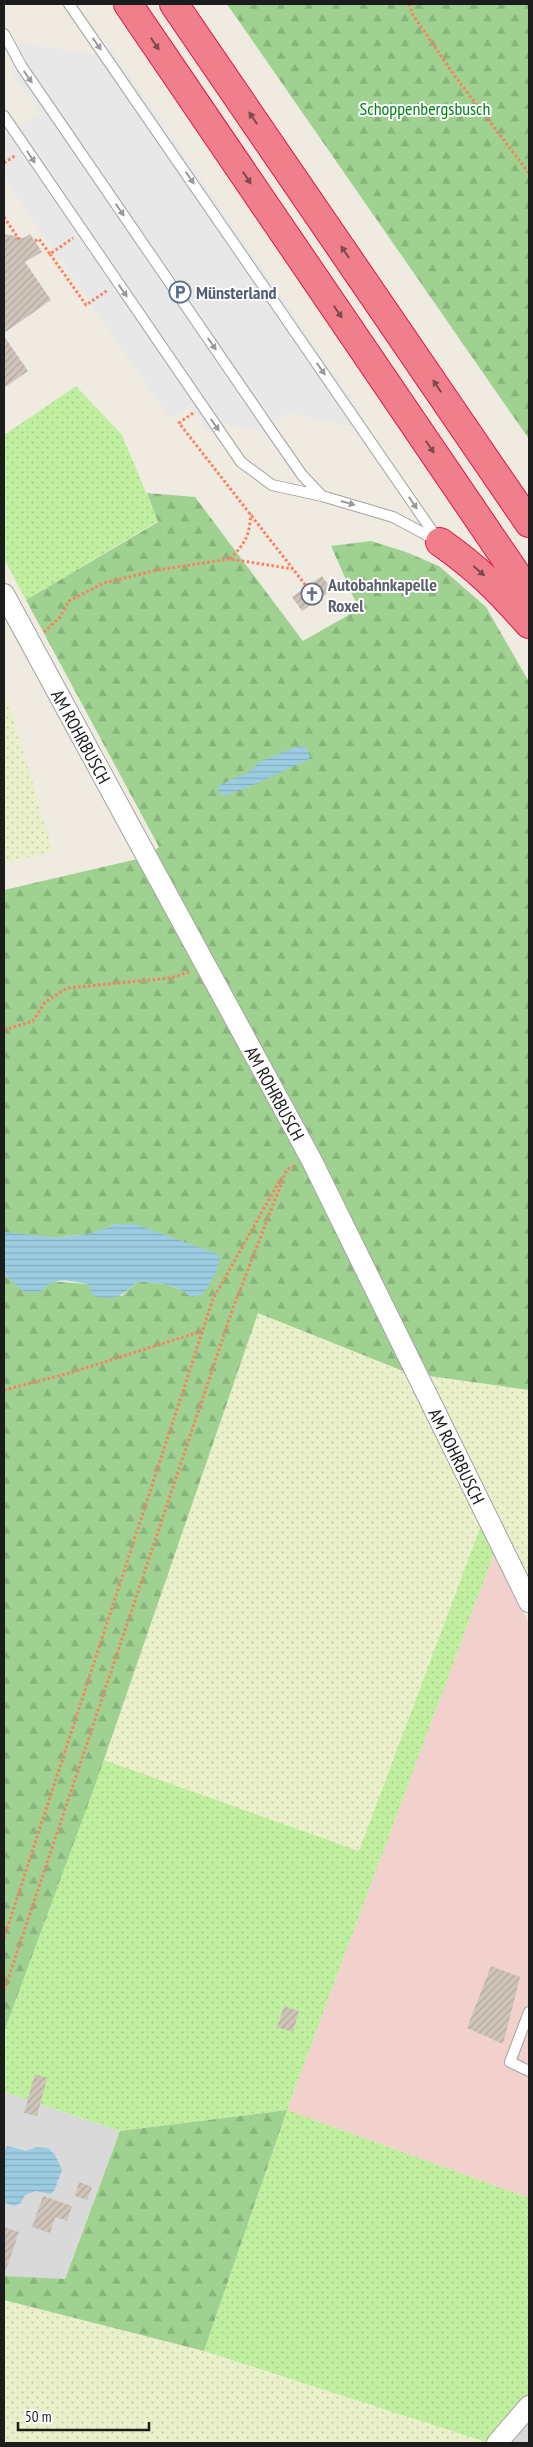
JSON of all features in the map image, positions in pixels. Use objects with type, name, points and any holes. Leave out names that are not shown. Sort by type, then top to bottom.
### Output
[{"type":"highway","points":[[128,4],[529,593]]},
{"type":"highway","points":[[174,4],[529,523]]},
{"type":"highway","points":[[474,441],[529,503]]},
{"type":"highway","points":[[440,542],[468,562],[495,586],[529,624]]},
{"type":"street","name":"AM ROHRBUSCH","points":[[4,594],[310,1159],[529,1602]]},
{"type":"street","points":[[497,2443],[529,2406]]},
{"type":"lane","points":[[69,4],[440,542]]},
{"type":"lane","points":[[4,34],[22,67],[262,418],[302,475],[322,496]]},
{"type":"lane","points":[[4,116],[117,284],[241,462],[272,485],[322,496],[393,517],[440,542]]},
{"type":"lane","points":[[529,2012],[510,2062],[529,2071]]},
{"type":"path","points":[[409,4],[413,15],[454,75],[529,173]]},
{"type":"path","points":[[4,217],[20,241]]},
{"type":"path","points":[[50,254],[82,232]]},
{"type":"path","points":[[35,242],[39,240],[86,305],[117,284]]},
{"type":"path","points":[[202,406],[179,423],[307,587]]},
{"type":"path","points":[[230,559],[245,542],[249,534],[251,514]]},
{"type":"path","points":[[30,642],[60,617],[69,601],[104,583],[157,570],[230,559],[293,569]]},
{"type":"path","points":[[4,1030],[33,1021],[45,1002],[67,988],[170,978],[206,967]]},
{"type":"path","points":[[4,1938],[213,1299],[286,1169],[310,1159]]},
{"type":"path","points":[[4,1991],[233,1308],[286,1169]]},
{"type":"path","points":[[4,1390],[70,1373],[202,1331]]},
{"type":"shaded area","name":"Münsterland","points":[[17,43],[93,54],[109,45],[364,417],[348,426],[290,413],[260,431],[225,424],[209,433],[190,406],[170,419],[4,178],[4,135],[41,114],[12,74]]},
{"type":"shaded area","points":[[495,1551],[529,1623],[529,2198],[287,2110]]},
{"type":"shaded area","points":[[4,2092],[120,2131],[64,2280],[4,2276]]},
{"type":"shaded area","points":[[529,2422],[529,2443],[511,2443]]},
{"type":"green space","name":"Schoppenbergsbusch","points":[[227,4],[529,4],[529,439]]},
{"type":"green space","points":[[76,386],[122,435],[158,521],[26,600],[4,559],[4,435]]},
{"type":"green space","points":[[147,493],[195,497],[303,641],[359,609],[331,546],[371,541],[406,552],[439,566],[486,607],[529,682],[529,1390],[408,1373],[258,1313],[97,1780],[4,2032],[4,1274],[8,1278],[88,1284],[122,1296],[137,1282],[159,1283],[179,1289],[192,1297],[115,1224],[92,1234],[52,1238],[4,1233],[4,890],[146,857],[159,847],[26,600],[158,522]]},
{"type":"green space","points":[[4,688],[53,851],[4,864]]},
{"type":"green space","points":[[258,1313],[408,1373],[482,1523],[359,1852],[104,1760]]},
{"type":"green space","points":[[426,1375],[529,1390],[529,1589]]},
{"type":"green space","points":[[482,1523],[495,1551],[287,2110],[120,2131],[4,2092],[4,2032],[104,1760],[359,1851]],"holes":[[[284,2006],[299,2011],[293,2032],[277,2026]]]},
{"type":"green space","points":[[287,2110],[529,2198],[529,2393],[486,2442],[204,2351]]},
{"type":"green space","points":[[287,2110],[204,2351],[4,2300],[4,2276],[65,2279],[120,2131]]},
{"type":"green space","points":[[4,2300],[204,2351],[486,2442],[4,2443]]},
{"type":"water","points":[[299,746],[307,748],[310,757],[306,761],[224,796],[217,789],[220,785],[252,770],[259,762]]},
{"type":"water","points":[[115,1224],[135,1224],[220,1256],[217,1271],[203,1294],[192,1297],[179,1289],[166,1285],[137,1282],[122,1294],[113,1298],[107,1298],[93,1296],[88,1284],[62,1280],[51,1283],[40,1292],[24,1292],[4,1274],[4,1232],[60,1237],[86,1234]]},
{"type":"water","points":[[7,2146],[26,2151],[37,2147],[48,2148],[55,2155],[62,2170],[55,2189],[51,2194],[36,2191],[25,2195],[21,2203],[14,2206],[5,2203],[4,2152]]},
{"type":"building","points":[[4,234],[24,238],[30,234],[42,252],[25,262],[51,300],[4,333]]},
{"type":"building","points":[[4,336],[28,371],[4,388]]},
{"type":"building","name":"Autobahnkapelle Roxel","points":[[322,576],[332,590],[302,611],[292,597]]},
{"type":"building","points":[[491,1966],[520,1977],[503,2044],[467,2028]]},
{"type":"building","points":[[284,2006],[299,2011],[293,2032],[277,2027]]},
{"type":"building","points":[[35,2074],[47,2078],[37,2116],[24,2113]]},
{"type":"building","points":[[79,2182],[92,2187],[87,2200],[75,2196]]},
{"type":"building","points":[[43,2196],[72,2206],[67,2221],[55,2217],[50,2233],[32,2227]]},
{"type":"building","points":[[4,2227],[19,2232],[6,2270],[4,2269]]},
{"type":"place","name":"Münsterland","points":[[180,292]]},
{"type":"place","name":"Autobahnkapelle Roxel","points":[[312,594]]}]
